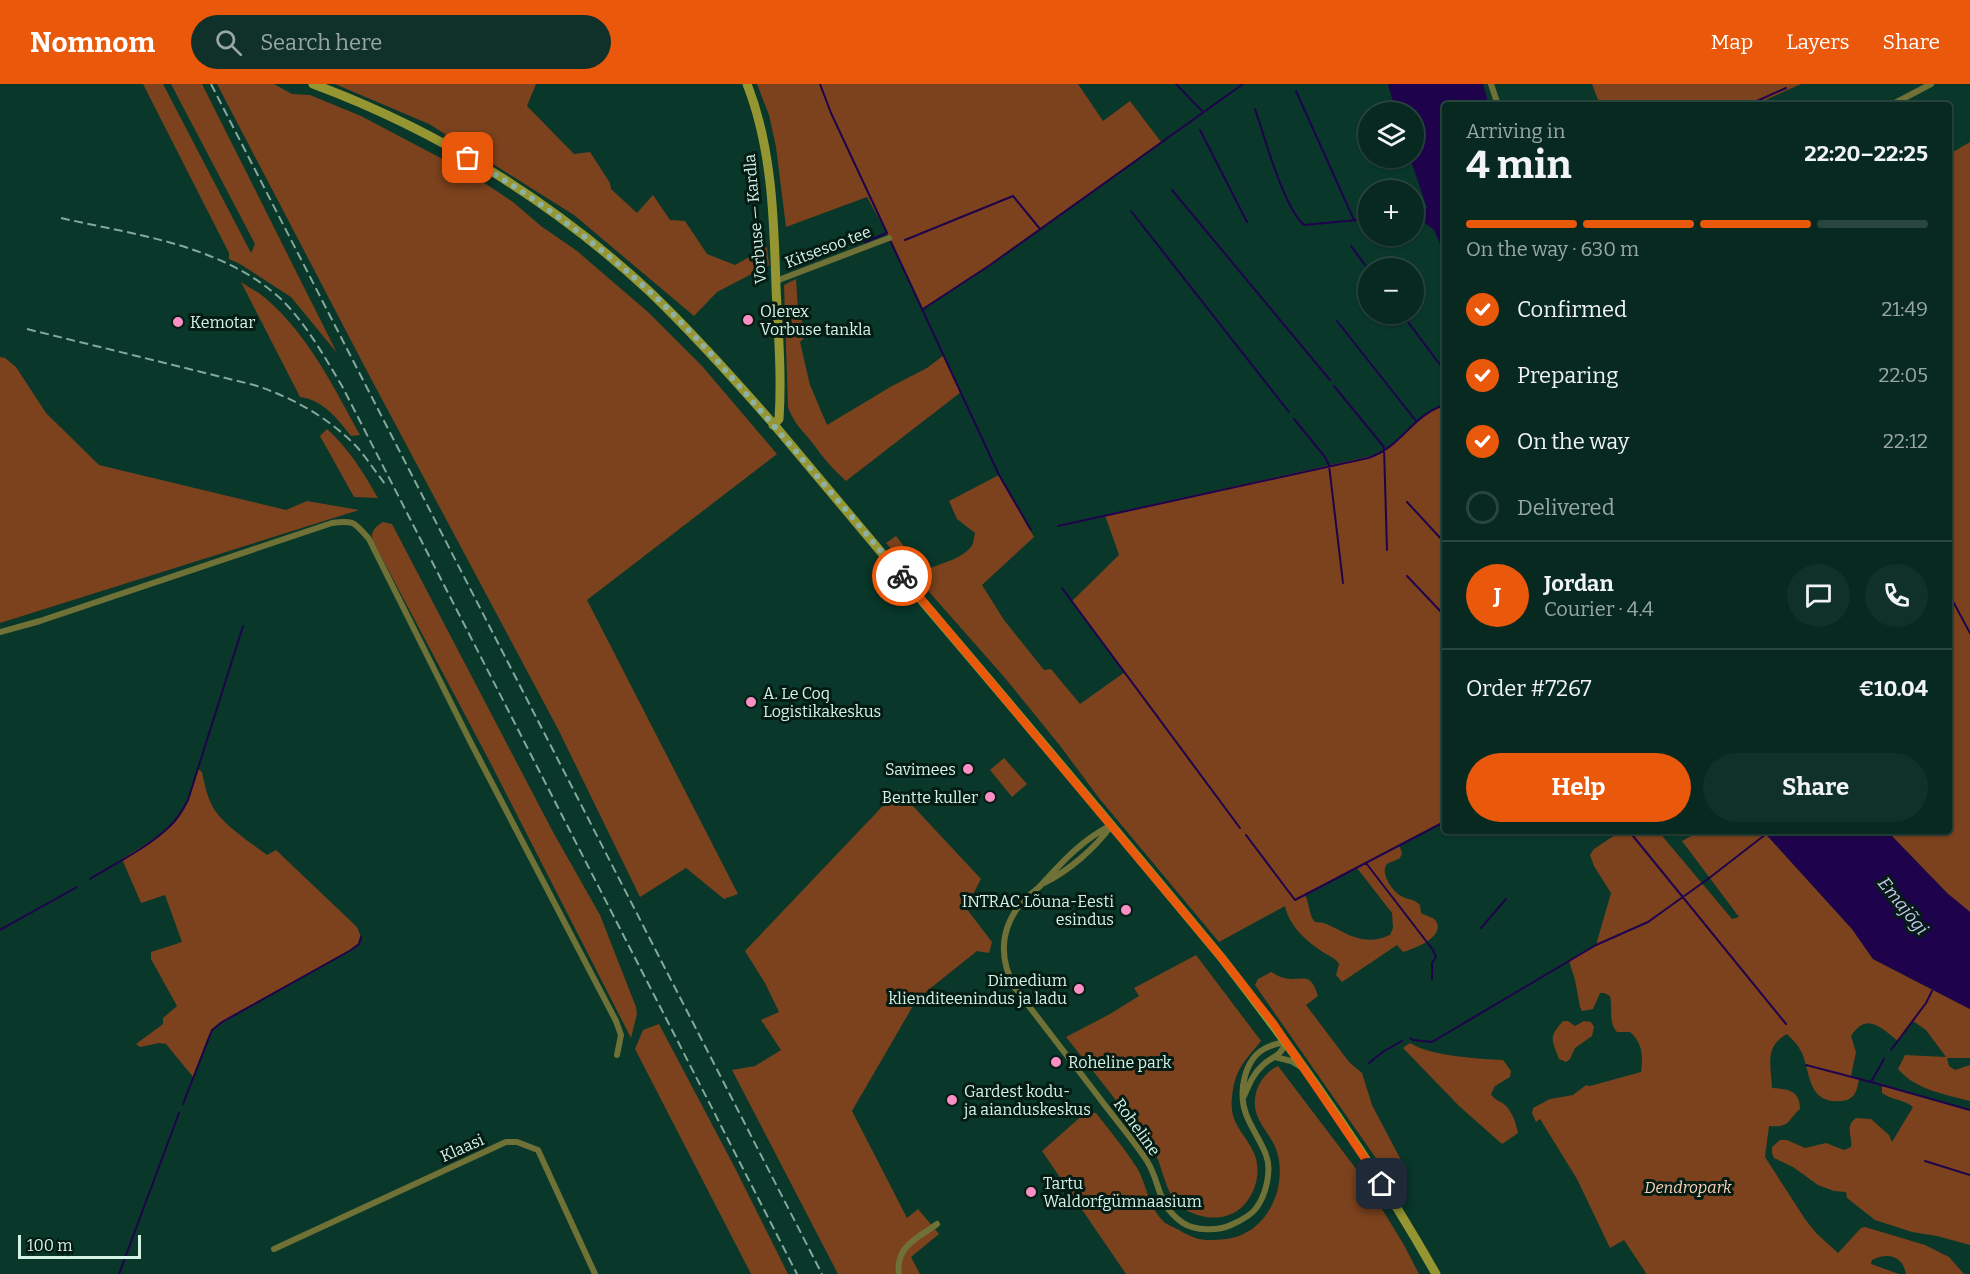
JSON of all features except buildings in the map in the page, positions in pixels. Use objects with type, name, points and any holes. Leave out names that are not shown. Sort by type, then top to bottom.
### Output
[{"type":"main road","points":[[313,84],[401,121],[497,175],[548,209],[597,246],[648,290],[727,371],[1221,957],[1306,1071],[1403,1215],[1437,1274]]},
{"type":"main road","name":"Vorbuse — Kardla","points":[[747,84],[759,120],[770,182],[781,380],[779,419],[773,425]]},
{"type":"street","points":[[1491,84],[1497,102]]},
{"type":"street","points":[[1896,102],[1931,84]]},
{"type":"street","name":"Kitsesoo tee","points":[[776,281],[889,238]]},
{"type":"street","points":[[0,632],[40,621],[332,523],[348,521],[358,526],[369,539],[472,745],[616,1021],[621,1035],[617,1056]]},
{"type":"street","name":"Roheline","points":[[1112,825],[1100,841],[1054,878],[1041,885],[1017,908],[1003,939],[1004,960],[1015,988],[1149,1163],[1164,1204],[1184,1224],[1196,1228],[1214,1229],[1229,1226],[1257,1208],[1268,1171],[1267,1156],[1245,1112],[1244,1080],[1250,1065],[1267,1047],[1286,1042]]},
{"type":"street","points":[[1243,1100],[1256,1073],[1263,1065],[1282,1052],[1286,1042]]},
{"type":"street","points":[[1274,1057],[1291,1060],[1306,1071]]},
{"type":"street","name":"Klaasi","points":[[274,1249],[506,1142],[517,1142],[538,1150],[595,1274]]},
{"type":"street","points":[[899,1274],[897,1264],[904,1248],[937,1224]]},
{"type":"green space","points":[[143,84],[163,84],[251,253],[255,244],[171,84],[202,84],[337,353],[291,297],[229,259],[229,253]]},
{"type":"green space","points":[[217,84],[274,84],[292,94],[310,95],[361,116],[471,174],[513,202],[541,226],[577,251],[648,312],[702,366],[777,454],[587,600],[738,894],[724,899],[686,868],[640,897],[558,729]]},
{"type":"green space","points":[[335,84],[536,84],[527,106],[574,154],[590,152],[610,183],[611,189],[637,213],[653,195],[670,220],[685,221],[707,254],[735,265],[767,247],[769,265],[717,292],[694,316],[574,215],[429,124]]},
{"type":"green space","points":[[757,84],[1078,84],[1103,121],[1130,101],[1161,142],[991,265],[923,309],[867,197],[786,227],[776,147],[769,115]]},
{"type":"green space","points":[[1592,84],[1801,84],[1761,102],[1599,102]]},
{"type":"green space","points":[[1970,142],[1970,912],[1947,893],[1890,834],[1952,834],[1952,153]]},
{"type":"green space","points":[[796,279],[798,311],[807,335],[800,342],[810,385],[827,425],[927,368],[944,355],[961,392],[846,481],[829,464],[793,419],[788,407],[784,285]]},
{"type":"green space","points":[[241,282],[264,297],[294,327],[340,398],[360,435],[351,436],[323,406],[300,397]]},
{"type":"green space","points":[[0,357],[5,358],[16,367],[46,413],[99,465],[286,510],[307,501],[359,510],[0,623]]},
{"type":"green space","points":[[1442,406],[1442,823],[1399,845],[1402,853],[1400,858],[1387,864],[1385,873],[1396,892],[1418,903],[1421,913],[1434,919],[1438,928],[1432,938],[1426,942],[1403,952],[1397,945],[1342,982],[1336,975],[1339,964],[1337,961],[1314,946],[1298,931],[1285,906],[1219,942],[1099,798],[1005,678],[886,543],[896,536],[923,571],[961,555],[971,547],[975,533],[957,519],[949,501],[999,475],[1034,537],[982,585],[1004,620],[1044,670],[1051,669],[1080,704],[1125,672],[1072,601],[1119,555],[1105,515],[1380,454],[1425,415]],"holes":[[[1357,868],[1392,913],[1393,928],[1390,935],[1370,940],[1315,922],[1305,895]]]},
{"type":"green space","points":[[327,429],[355,461],[378,498],[354,497],[320,436]]},
{"type":"green space","points":[[383,522],[392,524],[553,832],[600,915],[636,1007],[637,1014],[631,1038],[491,764],[373,541],[374,530]]},
{"type":"green space","points":[[1004,758],[1027,784],[1012,797],[990,770]]},
{"type":"green space","points":[[198,769],[202,772],[211,803],[221,818],[267,855],[276,850],[357,927],[361,937],[359,944],[351,950],[222,1022],[212,1030],[193,1077],[166,1044],[140,1047],[136,1044],[163,1024],[163,1018],[177,1006],[151,959],[151,952],[182,942],[165,895],[141,903],[122,859],[160,834],[176,820],[188,801]]},
{"type":"green space","points":[[898,790],[981,879],[966,908],[992,942],[989,953],[977,951],[917,999],[852,1111],[907,1218],[918,1209],[939,1234],[911,1257],[920,1274],[838,1274],[732,1070],[755,1066],[781,1050],[761,1020],[779,1012],[765,983],[745,951]]},
{"type":"green space","name":"Dendropark","points":[[1661,834],[1732,919],[1739,917],[1682,841],[1691,834],[1766,834],[1852,929],[1873,959],[1970,1009],[1970,1058],[1947,1058],[1949,1066],[1955,1070],[1970,1065],[1970,1101],[1922,1087],[1898,1069],[1905,1055],[1946,1057],[1926,1030],[1913,1021],[1898,1041],[1874,1024],[1863,1024],[1857,1029],[1851,1036],[1856,1052],[1851,1076],[1859,1079],[1852,1097],[1841,1101],[1830,1101],[1817,1093],[1812,1086],[1799,1048],[1787,1034],[1780,1039],[1770,1057],[1772,1088],[1788,1090],[1795,1094],[1800,1109],[1785,1124],[1769,1126],[1765,1157],[1805,1219],[1816,1233],[1838,1253],[1861,1228],[1865,1227],[1925,1245],[1949,1257],[1964,1274],[1906,1274],[1902,1263],[1894,1257],[1884,1256],[1872,1260],[1871,1264],[1899,1274],[1645,1274],[1624,1240],[1610,1248],[1577,1179],[1540,1119],[1536,1122],[1532,1113],[1533,1108],[1550,1099],[1573,1095],[1586,1085],[1590,1086],[1641,1072],[1640,1046],[1630,1032],[1617,1032],[1614,1028],[1610,996],[1600,993],[1593,1009],[1582,1011],[1569,961],[1596,945],[1611,893],[1594,866],[1590,855],[1594,849],[1615,835]]},
{"type":"green space","points":[[1196,955],[1261,1041],[1238,1073],[1232,1097],[1235,1120],[1256,1158],[1257,1180],[1252,1194],[1243,1206],[1231,1214],[1216,1218],[1192,1213],[1174,1200],[1151,1145],[1066,1037],[1139,996],[1134,988]]},
{"type":"green space","points":[[1271,972],[1284,978],[1309,980],[1315,988],[1318,996],[1306,1005],[1349,1062],[1362,1073],[1372,1105],[1401,1160],[1385,1171],[1255,985],[1258,979]]},
{"type":"green space","points":[[1563,1021],[1568,1021],[1575,1026],[1584,1021],[1591,1022],[1594,1027],[1592,1036],[1575,1048],[1566,1062],[1559,1059],[1553,1039],[1555,1031]]},
{"type":"green space","points":[[659,1024],[788,1274],[751,1274],[635,1049],[643,1030]]},
{"type":"green space","points":[[1410,1043],[1442,1054],[1503,1060],[1511,1071],[1510,1077],[1495,1086],[1491,1094],[1508,1109],[1518,1133],[1502,1144],[1459,1106],[1403,1048]]},
{"type":"green space","points":[[1278,1066],[1363,1178],[1419,1274],[1126,1274],[1042,1151],[1085,1113],[1096,1113],[1137,1168],[1154,1209],[1165,1222],[1201,1239],[1226,1239],[1240,1235],[1263,1219],[1271,1208],[1276,1194],[1280,1166],[1277,1152],[1256,1113],[1255,1101],[1260,1083]]},
{"type":"green space","points":[[1882,1085],[1970,1110],[1970,1245],[1912,1232],[1875,1220],[1847,1198],[1846,1192],[1834,1191],[1818,1185],[1793,1167],[1774,1158],[1772,1147],[1780,1140],[1787,1140],[1805,1148],[1826,1143],[1844,1150],[1851,1147],[1850,1125],[1856,1118],[1871,1119],[1889,1135],[1892,1142],[1913,1107],[1882,1093]]},
{"type":"water","points":[[1388,84],[1483,84],[1488,102],[1442,102],[1442,248],[1434,230],[1424,222],[1424,210],[1427,208],[1424,199],[1424,180],[1417,180],[1413,168],[1424,168],[1424,102],[1393,102]]},
{"type":"water","name":"Emajõgi","points":[[1766,834],[1890,834],[1947,893],[1970,912],[1970,1009],[1873,959],[1852,929]]},
{"type":"waterway","points":[[820,84],[831,113],[887,233],[865,242]]},
{"type":"waterway","points":[[1176,84],[1203,112]]},
{"type":"waterway","points":[[923,309],[990,265],[1243,84]]},
{"type":"waterway","points":[[1755,102],[1786,88]]},
{"type":"waterway","points":[[1296,91],[1354,220]]},
{"type":"waterway","points":[[1255,109],[1282,188],[1296,216],[1304,225],[1358,220]]},
{"type":"waterway","points":[[1200,130],[1247,222]]},
{"type":"waterway","points":[[1172,190],[1330,380]]},
{"type":"waterway","points":[[905,240],[1013,196],[1040,229]]},
{"type":"waterway","points":[[1131,211],[1289,412]]},
{"type":"waterway","points":[[891,242],[999,475],[1031,530]]},
{"type":"waterway","points":[[1351,246],[1360,258]]},
{"type":"waterway","points":[[1337,321],[1416,421]]},
{"type":"waterway","points":[[1410,324],[1442,367]]},
{"type":"waterway","points":[[1334,386],[1384,447],[1387,550]]},
{"type":"waterway","points":[[1058,526],[1368,458],[1389,447],[1432,410],[1442,406]]},
{"type":"waterway","points":[[1294,419],[1329,465],[1343,583]]},
{"type":"waterway","points":[[1407,502],[1442,540]]},
{"type":"waterway","points":[[1407,576],[1442,613]]},
{"type":"waterway","points":[[1062,588],[1240,828]]},
{"type":"waterway","points":[[1952,599],[1970,633]]},
{"type":"waterway","points":[[90,879],[151,842],[172,824],[182,811],[188,800],[243,626]]},
{"type":"waterway","points":[[1246,835],[1295,900],[1442,823]]},
{"type":"waterway","points":[[1631,834],[1786,1024]]},
{"type":"waterway","points":[[1410,1038],[1432,1042],[1596,945],[1648,922],[1766,834]]},
{"type":"waterway","points":[[1366,863],[1433,950],[1436,957],[1432,963],[1432,980]]},
{"type":"waterway","points":[[0,930],[77,887]]},
{"type":"waterway","points":[[1481,928],[1506,899]]},
{"type":"waterway","points":[[183,1104],[212,1030],[222,1022],[351,950],[359,944],[361,937]]},
{"type":"waterway","points":[[1891,1050],[1926,1003],[1932,991]]},
{"type":"waterway","points":[[1369,1063],[1402,1041]]},
{"type":"waterway","points":[[1806,1065],[1871,1082],[1884,1059]]},
{"type":"waterway","points":[[1871,1082],[1970,1110]]},
{"type":"waterway","points":[[119,1274],[179,1113]]},
{"type":"waterway","points":[[1925,1161],[1970,1175]]},
{"type":"railway","points":[[211,84],[822,1274]]},
{"type":"railway","points":[[61,218],[178,245],[233,266],[259,281],[282,300],[307,330],[342,386],[797,1274]]},
{"type":"railway","points":[[27,329],[254,385],[282,396],[322,418],[346,437],[357,447],[385,484]]},
{"type":"way so far","points":[[468,158],[548,209],[597,246],[648,290],[727,371],[902,576]]},
{"type":"place","name":"Olerex Vorbuse tankla","points":[[748,320]]},
{"type":"place","name":"Kemotar","points":[[178,322]]},
{"type":"place","name":"A. Le Coq Logistikakeskus","points":[[751,702]]},
{"type":"place","name":"Savimees","points":[[968,769]]},
{"type":"place","name":"Bentte kuller","points":[[990,797]]},
{"type":"place","name":"INTRAC Lõuna-Eesti esindus","points":[[1126,910]]},
{"type":"place","name":"Dimedium klienditeenindus ja ladu","points":[[1079,989]]},
{"type":"place","name":"Roheline park","points":[[1056,1062]]},
{"type":"place","name":"Gardest kodu- ja aianduskeskus","points":[[952,1100]]},
{"type":"place","name":"Tartu Waldorfgümnaasium","points":[[1031,1192]]},
{"type":"route","points":[[902,576],[1221,957],[1273,1023],[1382,1184]]}]
